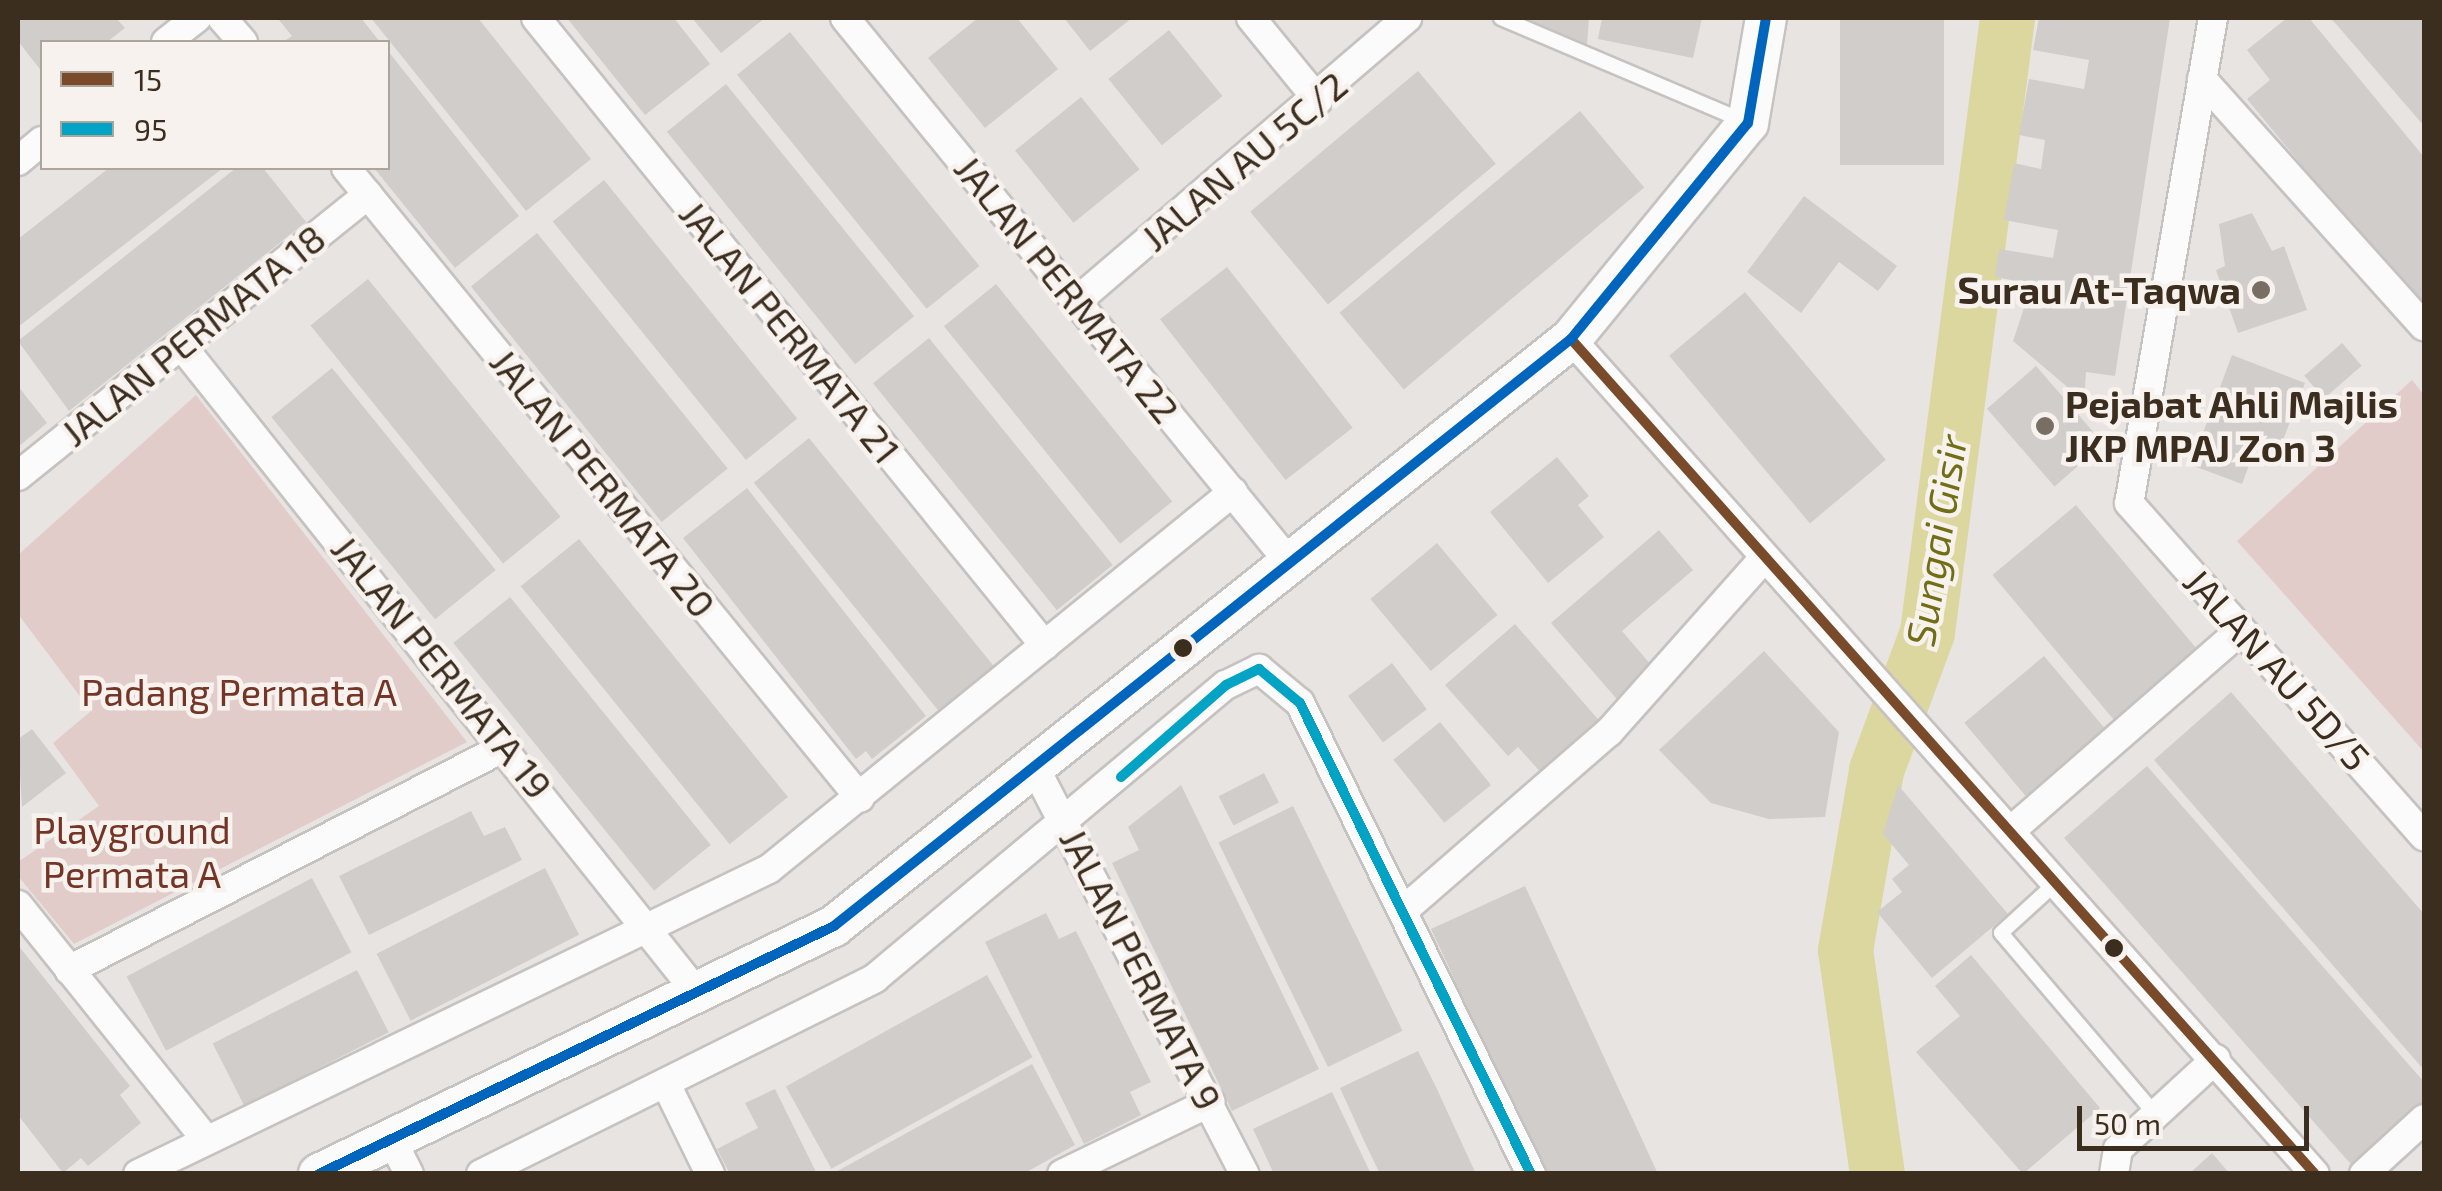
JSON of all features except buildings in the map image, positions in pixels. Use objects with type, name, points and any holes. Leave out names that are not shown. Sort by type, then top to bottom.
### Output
[{"type":"main road","points":[[319,1174],[834,926],[1571,338],[1748,123],[1766,18]]},
{"type":"street","points":[[169,40],[197,18]]},
{"type":"street","points":[[222,18],[240,40]]},
{"type":"street","name":"JALAN PERMATA 21","points":[[536,18],[1045,646]]},
{"type":"street","name":"JALAN PERMATA 22","points":[[845,18],[1289,562]]},
{"type":"street","points":[[1251,18],[1318,100]]},
{"type":"street","name":"JALAN AU 5C/2","points":[[1077,301],[1318,100],[1407,18]]},
{"type":"street","points":[[2213,18],[2202,79],[2424,326]]},
{"type":"street","name":"JALAN AU 5D/5","points":[[2202,79],[2128,503],[2424,836]]},
{"type":"street","points":[[18,161],[40,143]]},
{"type":"street","name":"JALAN PERMATA 20","points":[[348,170],[860,798]]},
{"type":"street","name":"JALAN PERMATA 18","points":[[18,476],[368,195]]},
{"type":"street","points":[[1571,338],[1871,678],[2014,828],[2315,1174]]},
{"type":"street","name":"JALAN PERMATA 19","points":[[181,344],[647,921],[698,994]]},
{"type":"street","points":[[138,1174],[380,1060],[647,921],[769,868],[1233,492]]},
{"type":"street","points":[[1404,910],[1609,732],[1765,557]]},
{"type":"street","points":[[2014,828],[2242,630]]},
{"type":"street","points":[[481,1174],[875,978],[1066,825],[1226,685],[1259,670],[1300,702],[1531,1174]]},
{"type":"street","points":[[70,970],[506,746]]},
{"type":"street","name":"JALAN PERMATA 9","points":[[1034,766],[1245,1174]]},
{"type":"street","points":[[18,905],[206,1140]]},
{"type":"street","points":[[2114,1174],[2118,1149],[2216,1060]]},
{"type":"street","points":[[666,1084],[710,1174]]},
{"type":"street","points":[[1062,1174],[1211,1102]]},
{"type":"street","points":[[2364,1174],[2424,1118]]},
{"type":"street","points":[[391,1138],[409,1174]]},
{"type":"lane","points":[[1501,18],[1748,123]]},
{"type":"lane","points":[[2060,880],[2001,933],[2155,1114]]},
{"type":"green space","points":[[2412,380],[2424,395],[2424,752],[2237,541]]},
{"type":"green space","name":"Padang Permata A","points":[[196,395],[467,742],[74,944],[18,876],[18,862],[99,806],[53,743],[91,711],[18,614],[18,555]]},
{"type":"waterway","name":"Sungai Gisir","points":[[1877,1174],[1845,950],[1876,770],[1927,632],[2007,18]]},
{"type":"transit line","points":[[319,1174],[834,926],[1571,339],[1748,123],[1766,18]]},
{"type":"transit line","name":"15","points":[[1571,339],[2315,1174]]},
{"type":"transit line","name":"95","points":[[1121,777],[1226,685],[1259,669],[1300,703],[1531,1174]]},
{"type":"place","name":"Surau At-Taqwa","points":[[2261,290]]},
{"type":"place","name":"Pejabat Ahli Majlis JKP MPAJ Zon 3","points":[[2045,426]]},
{"type":"park label","name":"Playground Permata A","points":[[132,852]]}]
